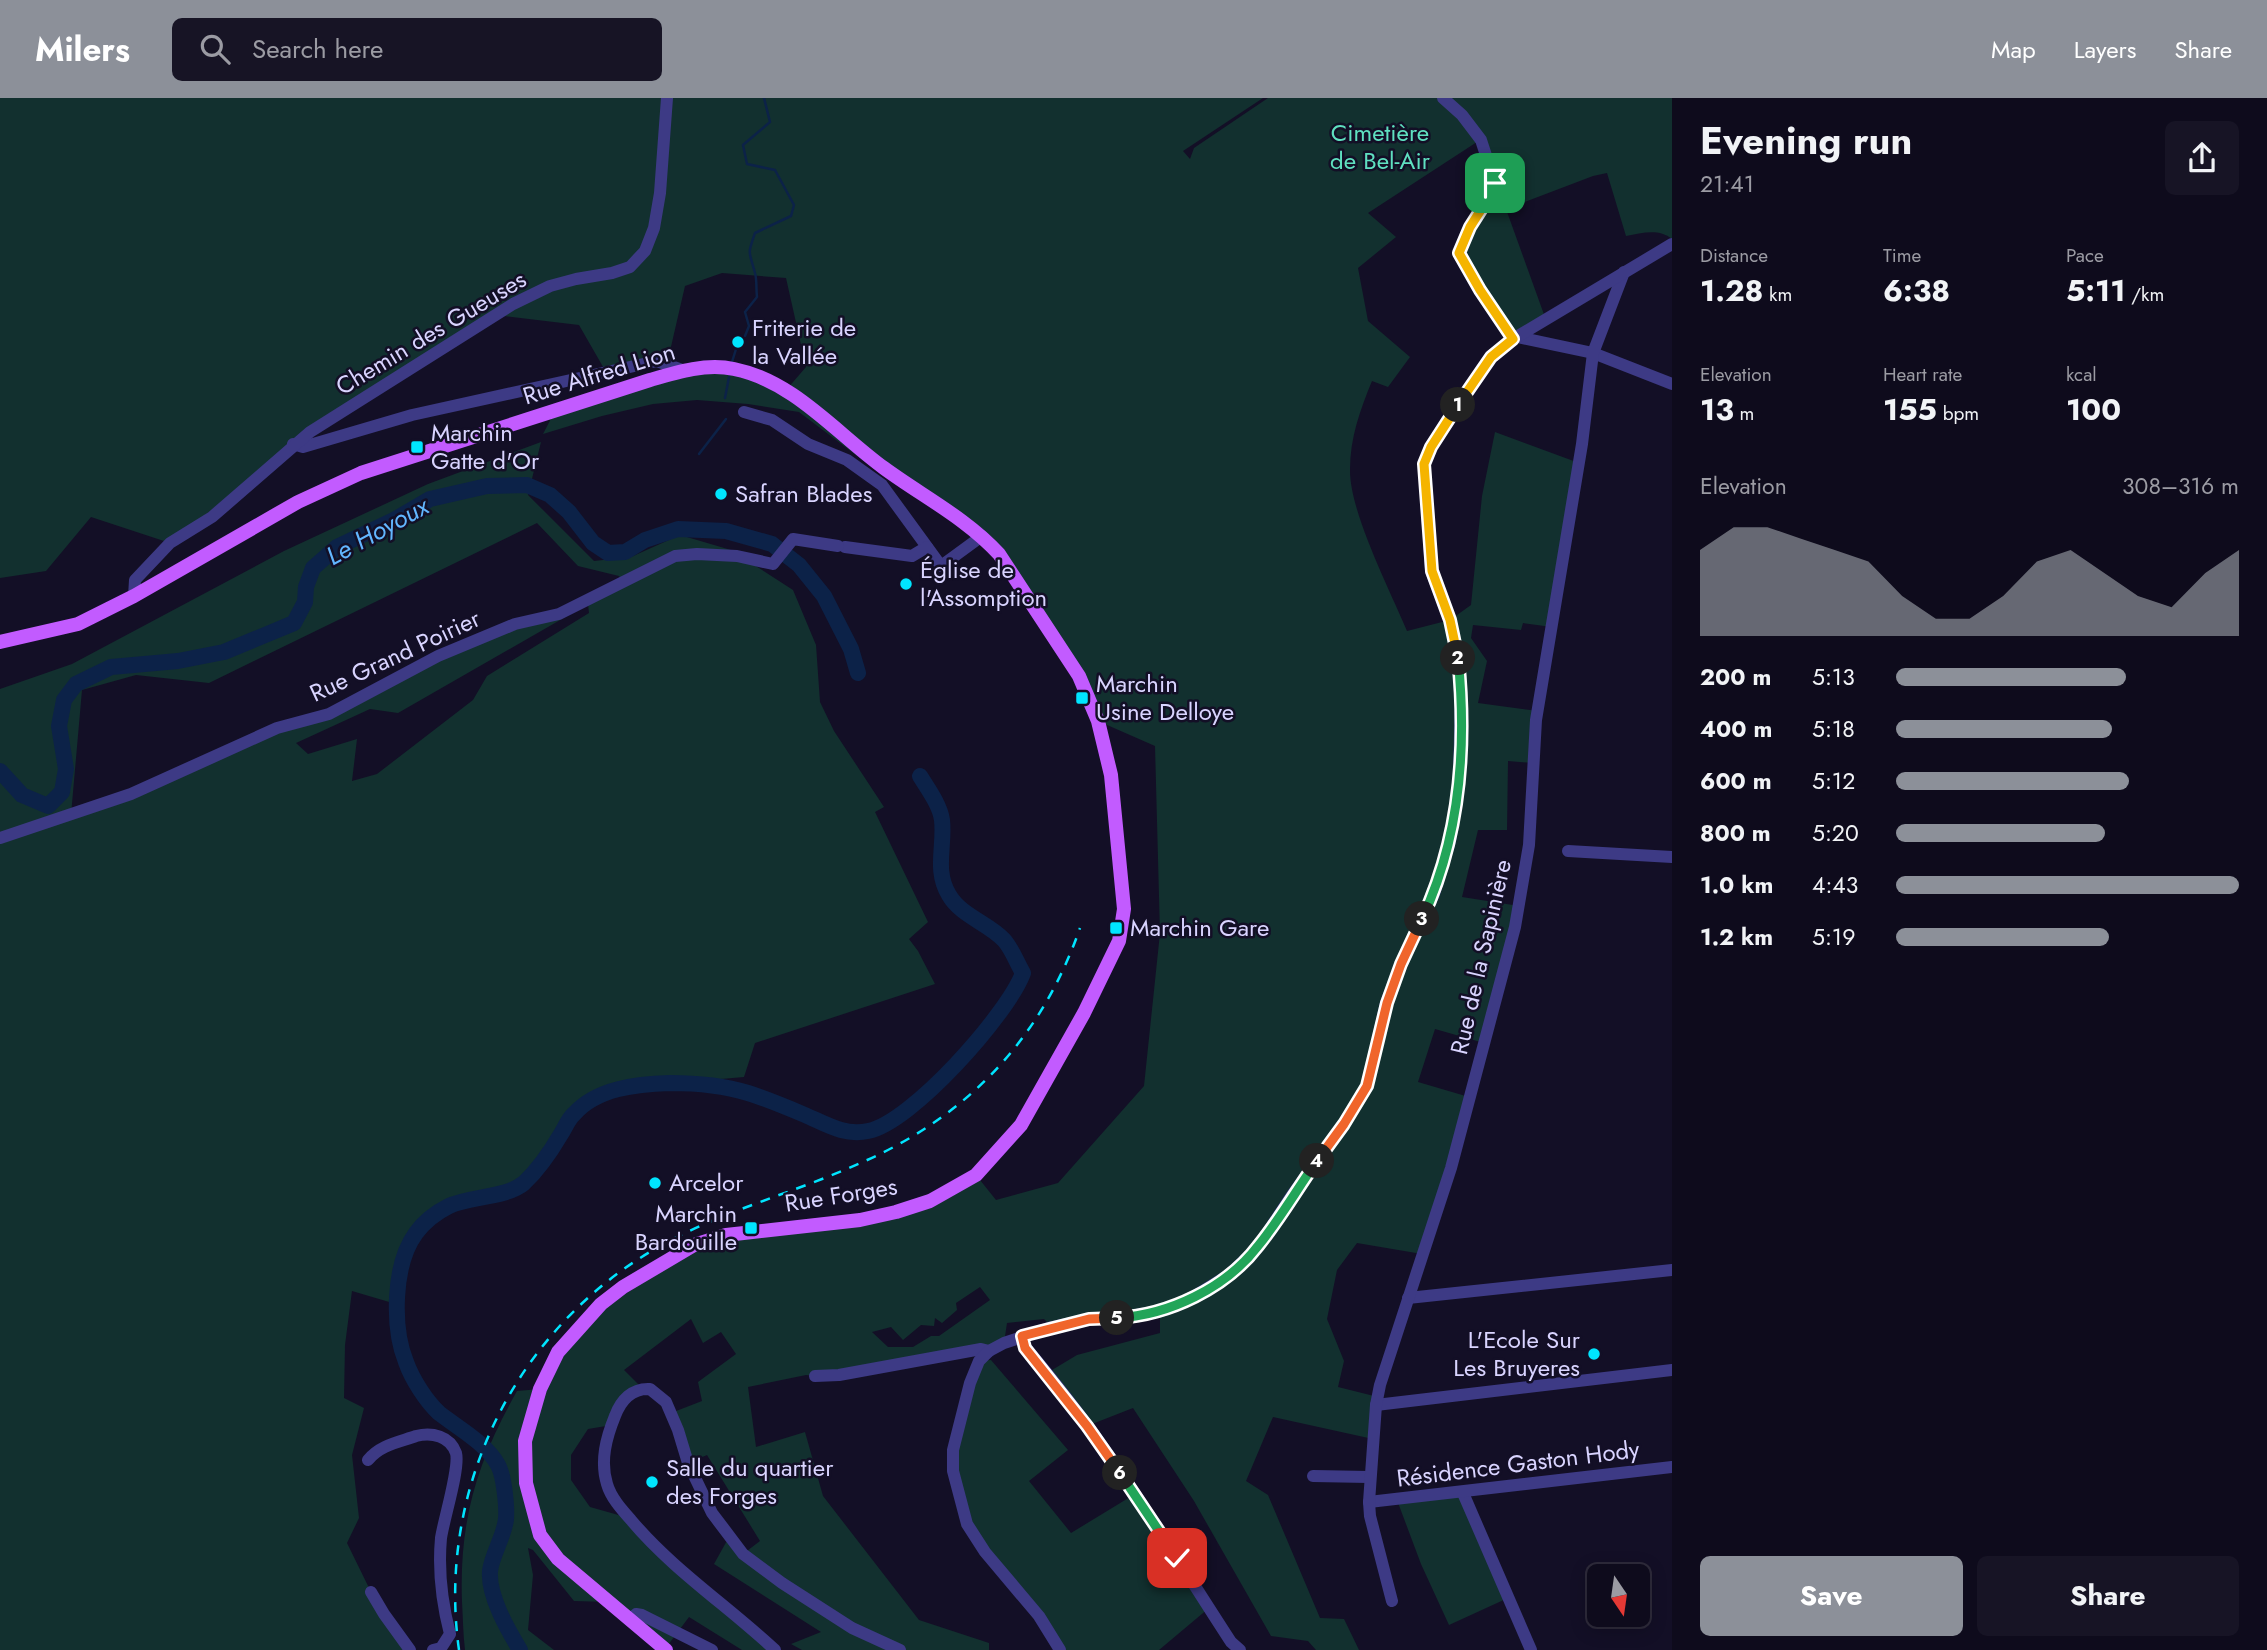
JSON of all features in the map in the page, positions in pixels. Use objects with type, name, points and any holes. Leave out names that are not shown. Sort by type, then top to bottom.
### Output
[{"type":"main road","name":"Rue Alfred Lion","points":[[0,642],[78,624],[134,596],[298,502],[360,473],[682,370],[715,367],[734,369],[766,379],[786,389],[883,467],[982,536]]},
{"type":"main road","name":"Rue Forges","points":[[666,1650],[558,1559],[540,1535],[526,1483],[525,1441],[540,1389],[558,1352],[578,1328],[616,1293],[646,1271],[694,1245],[726,1235],[860,1220],[896,1212],[930,1202],[976,1175],[1021,1125],[1084,1013],[1119,941],[1124,909],[1111,775],[1098,721],[1079,676],[999,554],[982,536]]},
{"type":"street","name":"Chemin des Gueuses","points":[[134,596],[135,580],[170,543],[212,517],[293,444],[513,304],[550,286],[631,267],[645,251],[654,228],[660,193],[667,98]]},
{"type":"street","points":[[1443,98],[1462,115],[1480,140],[1495,183],[1493,191],[1470,227],[1459,253],[1480,290],[1515,338],[1593,353],[1672,384]]},
{"type":"street","points":[[1060,1650],[1039,1616],[985,1552],[967,1524],[953,1471],[953,1450],[970,1383],[979,1361],[989,1351],[1022,1336],[1089,1319],[1160,1311],[1185,1301],[1230,1274],[1258,1247],[1344,1124],[1367,1086],[1387,1003],[1401,964],[1434,894],[1450,841],[1459,782],[1461,690],[1457,650],[1450,620],[1432,571],[1424,464],[1431,447],[1491,357],[1515,338],[1672,244]]},
{"type":"street","name":"Rue de la Sapinière","points":[[1392,1601],[1370,1516],[1369,1477],[1376,1405],[1380,1385],[1451,1168],[1515,927],[1529,845],[1536,720],[1582,444],[1593,353],[1625,272]]},
{"type":"street","name":"Chemin des Gueuses","points":[[293,444],[303,447],[412,415],[657,361],[682,370]]},
{"type":"street","points":[[744,412],[772,420],[808,444],[847,460],[882,485],[941,566],[982,536]]},
{"type":"street","name":"Rue Grand Poirier","points":[[0,838],[131,794],[277,728],[329,713],[469,642],[515,624],[559,614],[675,556],[737,556],[772,564],[793,539],[912,556],[927,547]]},
{"type":"street","points":[[1569,851],[1672,857]]},
{"type":"street","points":[[1408,1298],[1672,1270]]},
{"type":"street","points":[[1022,1336],[1025,1348],[1087,1426],[1145,1509],[1231,1642],[1240,1650]]},
{"type":"street","points":[[815,1376],[851,1373],[981,1349],[989,1351]]},
{"type":"street","points":[[1376,1405],[1672,1370]]},
{"type":"street","points":[[775,1650],[674,1564],[634,1524],[607,1486],[604,1463],[606,1442],[621,1404],[633,1391],[650,1389],[666,1402],[688,1463],[712,1513],[743,1554],[852,1628],[900,1650]]},
{"type":"street","points":[[368,1460],[374,1453],[390,1444],[423,1434],[441,1436],[451,1443],[457,1456],[441,1541],[441,1601],[450,1634],[441,1648],[433,1650]]},
{"type":"street","name":"Résidence Gaston Hody","points":[[1369,1503],[1672,1467]]},
{"type":"street","points":[[1312,1476],[1369,1477]]},
{"type":"street","points":[[1462,1493],[1531,1650]]},
{"type":"street","points":[[371,1592],[383,1614],[410,1650]]},
{"type":"street","points":[[630,1619],[636,1614],[642,1615],[712,1650]]},
{"type":"green space","name":"Cimetière de Bel-Air","points":[[0,98],[1263,98],[1183,151],[1190,159],[1194,148],[1268,98],[1672,98],[1672,239],[1656,232],[1626,236],[1607,173],[1506,209],[1546,320],[1517,337],[1461,260],[1493,191],[1480,140],[1368,213],[1396,237],[1358,268],[1368,321],[1410,357],[1388,387],[1372,381],[1354,435],[1350,458],[1351,486],[1363,528],[1407,631],[1450,620],[1471,605],[1482,496],[1495,432],[1579,463],[1552,627],[1523,623],[1521,630],[1473,625],[1471,638],[1487,661],[1478,703],[1538,711],[1533,763],[1508,761],[1507,830],[1478,830],[1462,897],[1519,906],[1484,1043],[1435,1029],[1418,1082],[1469,1097],[1422,1254],[1357,1243],[1337,1270],[1327,1319],[1344,1361],[1338,1387],[1378,1397],[1373,1439],[1273,1417],[1246,1481],[1268,1495],[1320,1618],[1344,1619],[1359,1650],[1316,1650],[1308,1641],[1271,1636],[1194,1501],[1133,1408],[1087,1426],[1047,1373],[1077,1355],[1160,1333],[1160,1312],[1052,1327],[1044,1319],[1007,1323],[1004,1343],[748,1387],[756,1447],[805,1432],[823,1496],[919,1620],[989,1643],[989,1650],[802,1650],[791,1644],[821,1632],[714,1564],[729,1537],[743,1554],[760,1541],[707,1455],[688,1463],[671,1413],[702,1401],[698,1382],[736,1354],[721,1332],[703,1343],[691,1319],[624,1370],[642,1388],[633,1391],[612,1425],[588,1429],[571,1455],[571,1480],[590,1507],[629,1518],[775,1650],[742,1650],[689,1617],[665,1649],[609,1602],[574,1601],[533,1550],[528,1548],[533,1575],[528,1630],[554,1650],[465,1650],[462,1602],[464,1544],[473,1492],[481,1467],[517,1391],[540,1389],[578,1328],[694,1245],[896,1212],[976,1175],[996,1200],[1058,1183],[1144,1086],[1160,933],[1155,746],[1098,721],[1079,676],[982,536],[885,477],[799,412],[697,400],[653,404],[543,434],[555,411],[715,367],[787,389],[806,367],[786,278],[722,273],[685,286],[670,351],[657,361],[606,372],[579,325],[496,315],[310,432],[170,543],[91,517],[46,571],[0,578]],"holes":[[[980,1287],[990,1300],[939,1336],[931,1336],[913,1347],[888,1347],[872,1332],[891,1327],[903,1340],[921,1325],[934,1326],[935,1318],[942,1323],[957,1310],[956,1303]]]},
{"type":"green space","points":[[541,442],[528,495],[594,561],[631,557],[680,535],[731,550],[793,590],[816,645],[820,702],[834,731],[884,807],[875,812],[928,922],[909,939],[935,984],[755,1043],[744,1077],[634,1086],[606,1092],[593,1098],[572,1116],[543,1162],[522,1185],[447,1208],[433,1216],[422,1227],[407,1254],[396,1304],[352,1291],[345,1345],[344,1398],[364,1408],[352,1455],[359,1518],[347,1543],[371,1592],[410,1650],[0,1650],[0,689],[72,664],[284,551],[428,484]],"holes":[[[537,523],[578,566],[619,576],[622,582],[559,614],[438,656],[301,722],[71,815],[82,690],[136,675],[209,683]],[[588,604],[589,613],[487,676],[473,700],[377,774],[352,781],[357,739],[308,754],[296,743],[370,709],[398,713]]]},
{"type":"green space","points":[[991,1360],[1068,1450],[1029,1481],[1071,1533],[1135,1494],[1209,1608],[1159,1650],[1060,1650],[985,1552],[960,1500],[953,1471],[979,1361]]},
{"type":"green space","points":[[1462,1493],[1508,1598],[1449,1625],[1421,1564],[1397,1500]]},
{"type":"waterway","points":[[745,336],[749,326],[745,312],[757,297],[756,276],[750,253],[755,233],[791,216],[794,205],[775,170],[747,164],[743,145],[770,122],[764,98]]},
{"type":"waterway","points":[[732,362],[736,349]]},
{"type":"waterway","points":[[725,398],[729,377]]},
{"type":"waterway","points":[[699,454],[726,419]]},
{"type":"waterway","name":"Le Hoyoux","points":[[0,771],[22,795],[48,806],[62,792],[66,769],[59,726],[64,700],[76,684],[111,667],[178,661],[224,652],[294,623],[305,602],[306,587],[313,568],[337,547],[394,520],[430,499],[487,486],[527,485],[550,495],[569,512],[593,543],[608,553],[625,552],[645,540],[678,529],[726,531],[772,544],[799,565],[824,596],[851,649],[858,673]]},
{"type":"waterway","name":"Le Hoyoux","points":[[520,1650],[500,1612],[490,1581],[491,1565],[506,1519],[505,1491],[500,1470],[486,1450],[429,1402],[412,1375],[401,1348],[397,1296],[408,1246],[423,1225],[444,1208],[508,1192],[524,1183],[544,1160],[572,1116],[594,1098],[618,1089],[670,1083],[729,1088],[769,1100],[835,1128],[859,1132],[886,1124],[932,1088],[979,1039],[1014,991],[1023,973],[1004,940],[967,914],[949,895],[941,868],[941,814],[920,776]]},
{"type":"railway","points":[[459,1650],[455,1587],[462,1524],[477,1464],[502,1408],[535,1356],[576,1309],[624,1269],[679,1236],[865,1161],[938,1120],[998,1068],[1023,1037],[1045,1004],[1080,928]]},
{"type":"place","name":"Friterie de la Vallée","points":[[738,342]]},
{"type":"place","name":"Marchin Gatte d'Or","points":[[417,447]]},
{"type":"place","name":"Safran Blades","points":[[721,494]]},
{"type":"place","name":"Église de l'Assomption","points":[[906,584]]},
{"type":"place","name":"Marchin Usine Delloye","points":[[1082,698]]},
{"type":"place","name":"Marchin Gare","points":[[1116,928]]},
{"type":"place","name":"Arcelor","points":[[655,1183]]},
{"type":"place","name":"Marchin Bardouille","points":[[751,1228]]},
{"type":"place","name":"L'Ecole Sur Les Bruyeres","points":[[1594,1354]]},
{"type":"place","name":"Salle du quartier des Forges","points":[[652,1482]]},
{"type":"route","points":[[1177,1558],[1087,1426],[1025,1348],[1022,1336],[1089,1319],[1160,1311],[1185,1301],[1230,1274],[1258,1247],[1344,1124],[1367,1086],[1387,1003],[1401,964],[1434,894],[1450,841],[1459,782],[1461,690],[1457,650],[1450,620],[1432,571],[1424,464],[1450,416],[1491,357],[1513,339],[1459,253],[1470,227],[1493,191],[1495,183]]}]
